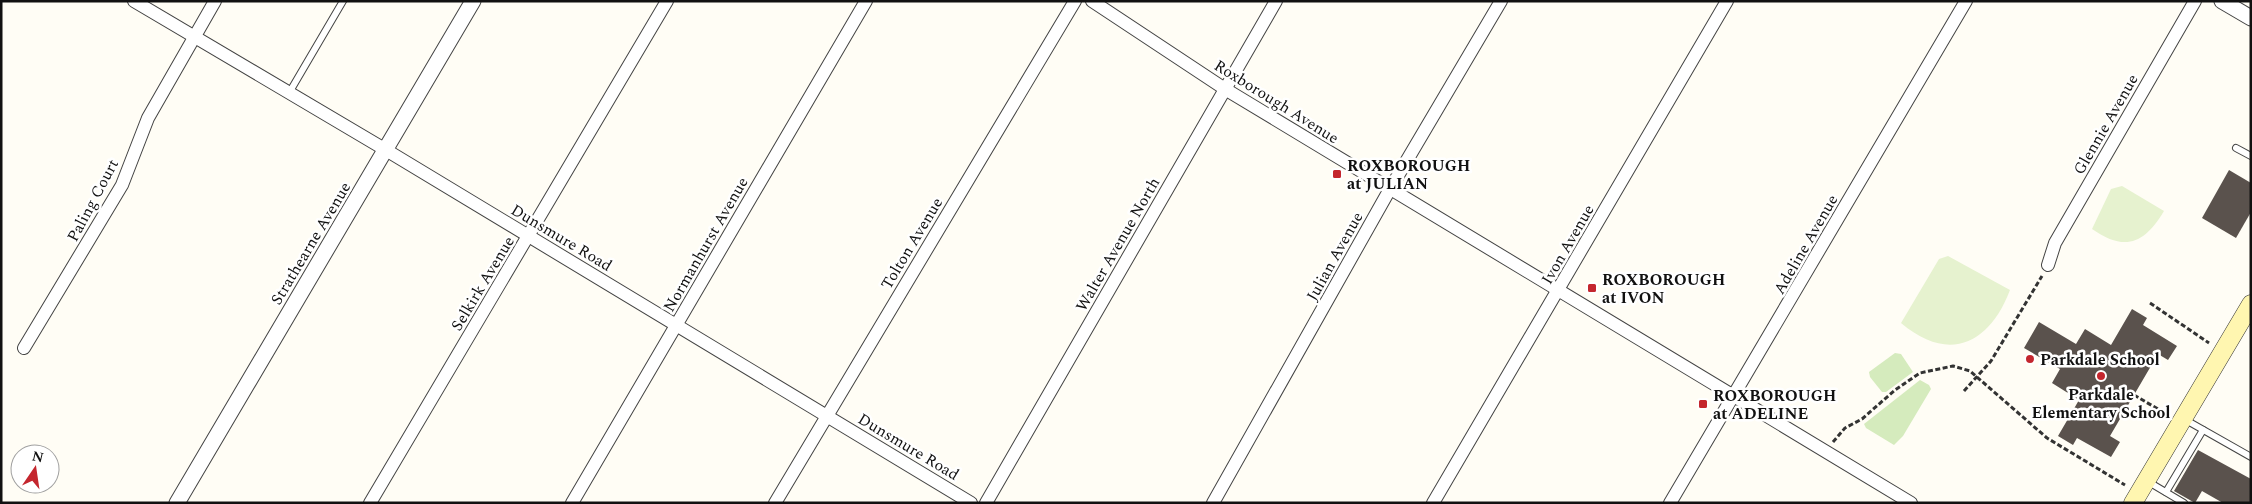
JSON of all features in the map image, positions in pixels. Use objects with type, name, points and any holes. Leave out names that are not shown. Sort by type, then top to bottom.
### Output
[{"type":"main road","points":[[2139,492],[2222,352],[2242,324],[2251,304]]},
{"type":"street","name":"Dunsmure Road","points":[[134,1],[386,150],[971,503]]},
{"type":"street","name":"Paling Court","points":[[24,348],[122,185],[148,118],[215,1]]},
{"type":"street","name":"Strathearne Avenue","points":[[177,503],[473,1]]},
{"type":"street","name":"Selkirk Avenue","points":[[370,503],[667,1]]},
{"type":"street","name":"Normanhurst Avenue","points":[[572,503],[866,1]]},
{"type":"street","name":"Tolton Avenue","points":[[775,503],[1075,1]]},
{"type":"street","name":"Roxborough Avenue","points":[[1092,1],[1226,89],[1825,451],[1906,502]]},
{"type":"street","name":"Walter Avenue North","points":[[986,503],[1276,1]]},
{"type":"street","name":"Julian Avenue","points":[[1213,503],[1390,189],[1501,1]]},
{"type":"street","name":"Ivon Avenue","points":[[1434,503],[1727,1]]},
{"type":"street","name":"Adeline Avenue","points":[[1670,503],[1966,1]]},
{"type":"street","name":"Glennie Avenue","points":[[2048,265],[2055,243],[2195,1]]},
{"type":"street","points":[[2222,1],[2251,18]]},
{"type":"lane","points":[[289,93],[343,1]]},
{"type":"lane","points":[[2236,148],[2251,156]]},
{"type":"lane","points":[[2183,418],[2251,457]]},
{"type":"lane","points":[[2166,492],[2203,430]]},
{"type":"lane","points":[[2139,492],[2166,492],[2174,500],[2184,503]]},
{"type":"path","points":[[1964,391],[1978,378],[1991,361],[2048,265]]},
{"type":"path","points":[[2150,303],[2222,352]]},
{"type":"path","points":[[1825,451],[1845,428],[1862,419],[1895,390],[1920,373],[1952,366],[1970,371],[2047,438],[2139,492]]},
{"type":"path","points":[[2134,395],[2163,412]]},
{"type":"green space","points":[[2122,186],[2164,211],[2149,231],[2133,241],[2114,241],[2092,229],[2111,189]]},
{"type":"green space","points":[[1948,256],[2010,290],[1991,324],[1979,335],[1965,342],[1951,345],[1935,342],[1918,335],[1901,323],[1939,259]]},
{"type":"green space","points":[[1895,353],[1901,354],[1913,372],[1886,392],[1882,392],[1870,377],[1869,372]]},
{"type":"green space","points":[[1920,380],[1929,385],[1931,389],[1903,436],[1894,445],[1866,428],[1864,424]]},
{"type":"building","points":[[2229,170],[2251,183],[2251,212],[2236,238],[2202,218]]},
{"type":"building","name":"Parkdale Elementary School","points":[[2132,309],[2147,318],[2143,325],[2177,346],[2168,360],[2158,354],[2110,436],[2120,442],[2111,457],[2077,438],[2073,445],[2058,436],[2079,400],[2052,383],[2060,369],[2024,348],[2039,322],[2076,344],[2085,329],[2111,345]]},
{"type":"building","points":[[2198,450],[2251,479],[2251,503],[2223,503],[2202,491],[2195,503],[2174,491]]},
{"type":"place","name":"ROXBOROUGH at JULIAN","points":[[1337,174]]},
{"type":"place","name":"ROXBOROUGH at IVON","points":[[1592,288]]},
{"type":"place","name":"Parkdale School","points":[[2030,359]]},
{"type":"place","name":"Parkdale Elementary School","points":[[2101,376]]},
{"type":"place","name":"ROXBOROUGH at ADELINE","points":[[1703,404]]}]
